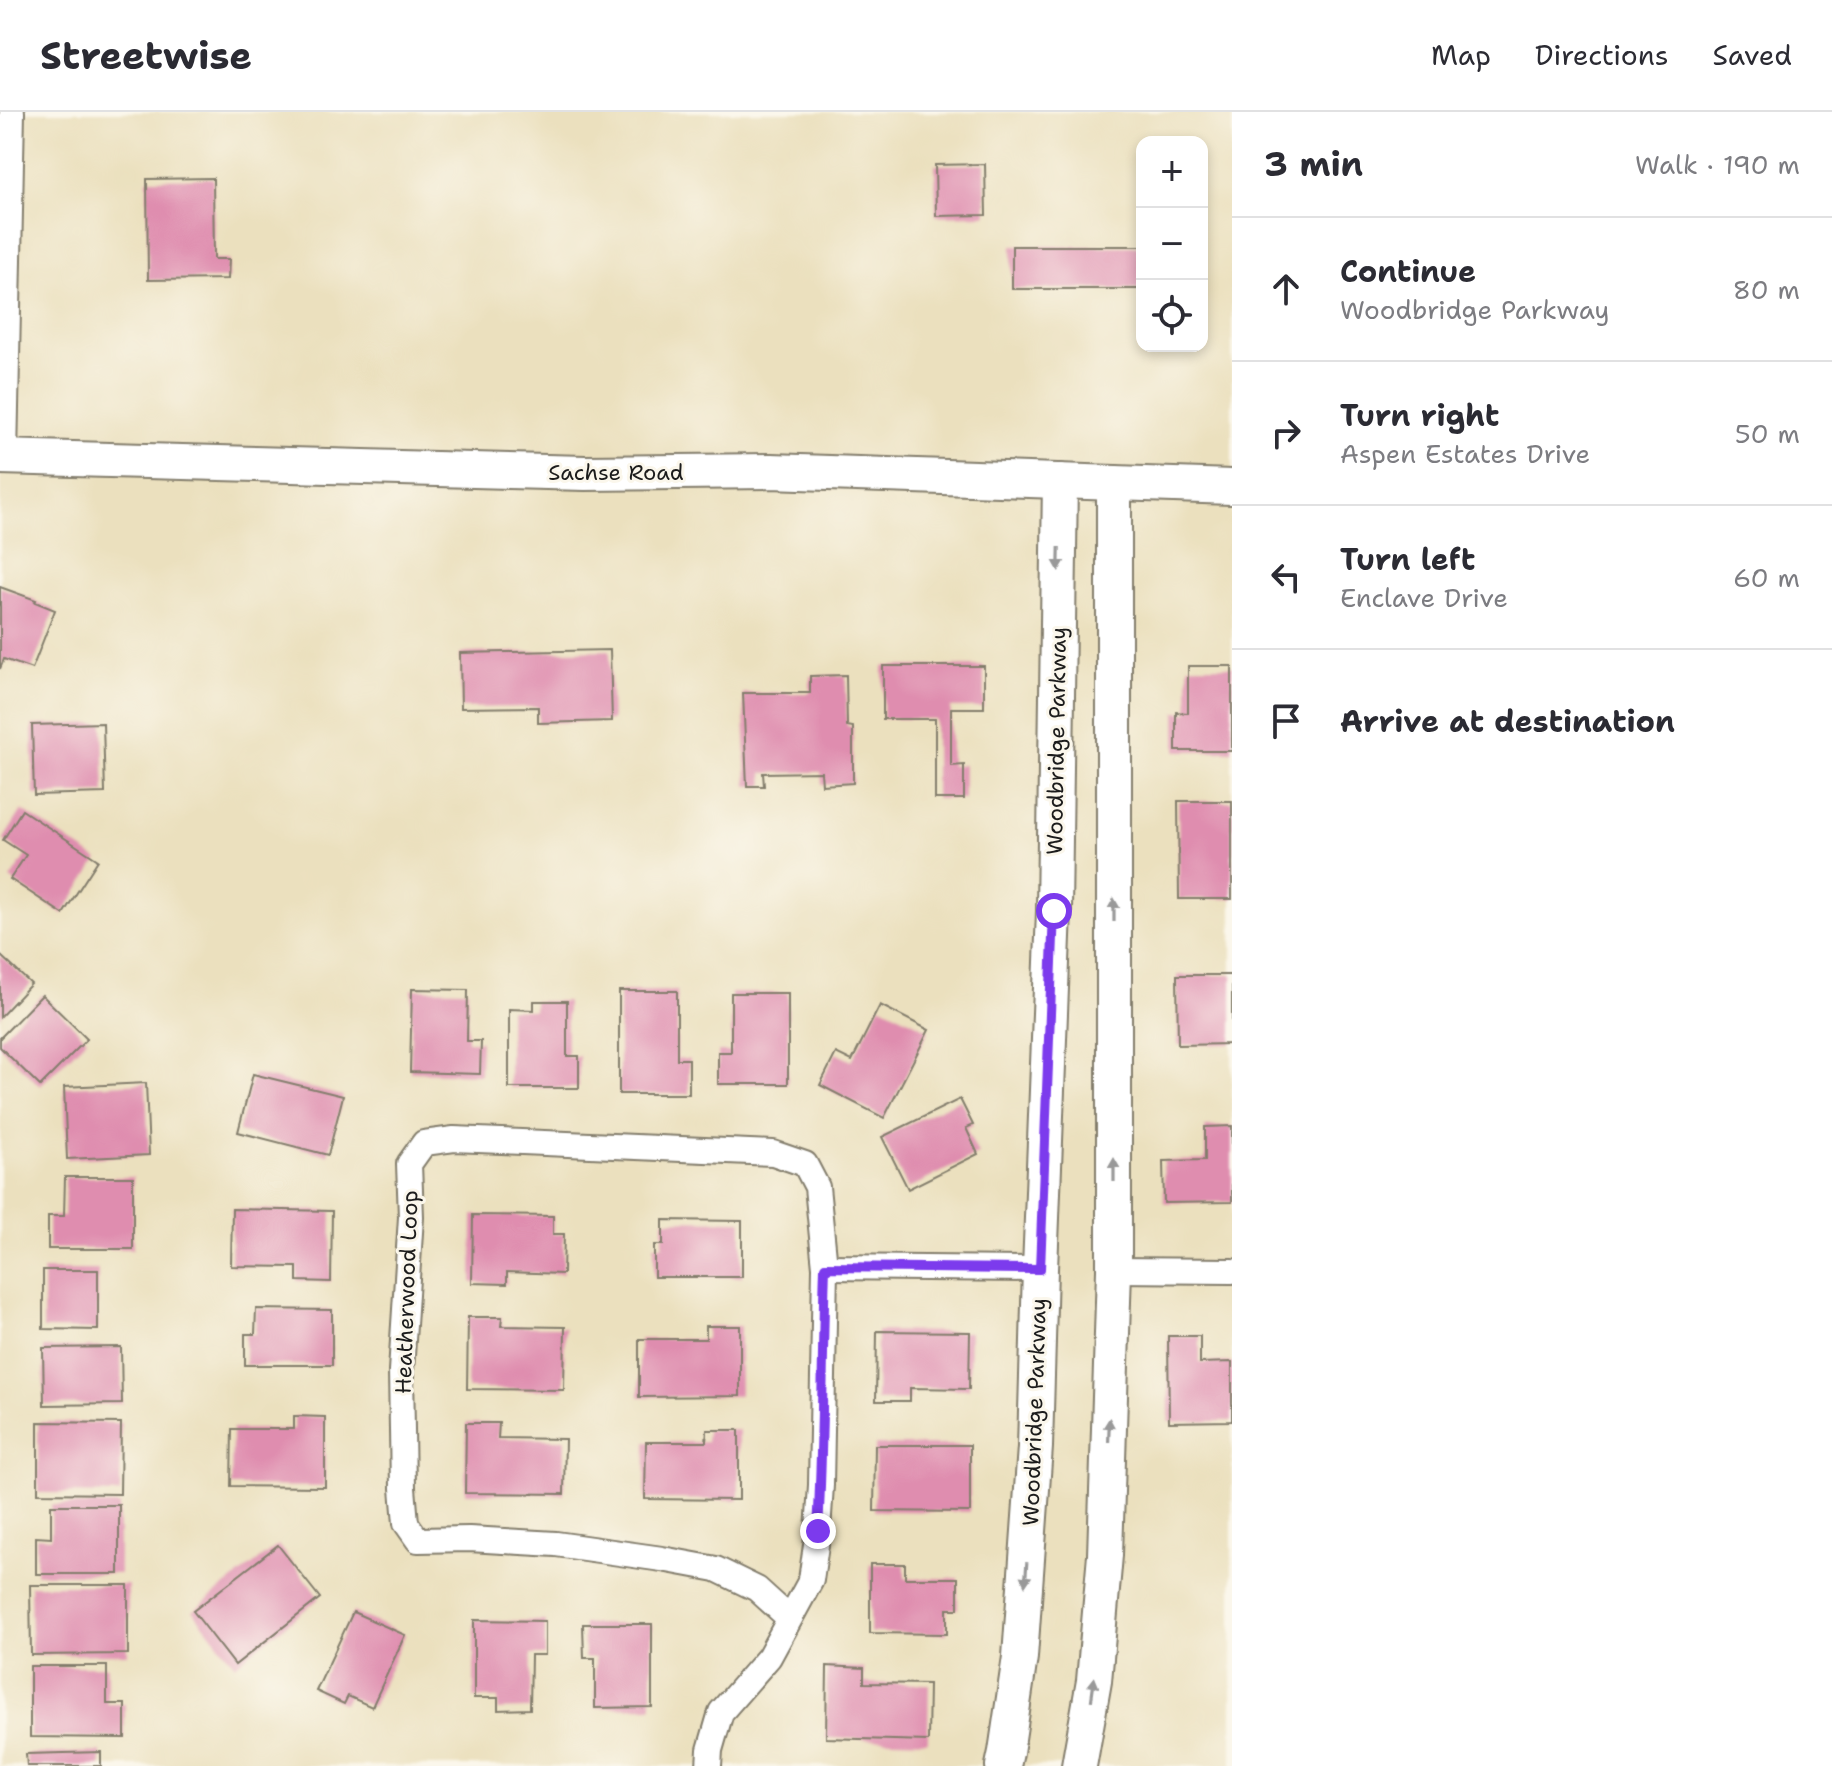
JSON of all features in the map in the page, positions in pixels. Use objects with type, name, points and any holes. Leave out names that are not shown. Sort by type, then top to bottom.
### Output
[{"type":"main road","name":"Sachse Road","points":[[2,457],[570,472],[771,471],[1232,487]]},
{"type":"main road","name":"Woodbridge Parkway","points":[[1003,1766],[1021,1642],[1035,1447],[1054,911],[1060,481]]},
{"type":"main road","points":[[1079,1766],[1094,1681],[1105,1555],[1114,1270],[1114,483]]},
{"type":"street","points":[[2,457],[12,112]]},
{"type":"street","name":"Heatherwood Loop","points":[[790,1619],[757,1589],[716,1569],[556,1544],[469,1539],[418,1540],[406,1523],[403,1488],[401,1371],[411,1217],[409,1164],[424,1143],[454,1139],[773,1153],[805,1164],[817,1187],[825,1267]]},
{"type":"street","points":[[709,1766],[710,1750],[721,1712],[769,1657],[811,1580],[818,1531],[823,1422],[825,1267],[1040,1269]]},
{"type":"street","points":[[1114,1270],[1232,1271]]},
{"type":"building","points":[[985,164],[986,215],[936,216],[935,165]]},
{"type":"building","points":[[213,178],[214,259],[229,259],[228,279],[148,280],[147,179]]},
{"type":"building","points":[[1012,246],[1136,246],[1136,289],[1012,289]]},
{"type":"building","points":[[0,587],[55,610],[32,669],[4,659],[0,669]]},
{"type":"building","points":[[610,650],[612,721],[538,723],[538,707],[461,708],[460,653]]},
{"type":"building","points":[[883,666],[984,666],[984,708],[951,708],[951,766],[964,765],[964,799],[935,799],[935,719],[883,719]]},
{"type":"building","points":[[1188,666],[1232,666],[1232,751],[1176,751],[1176,712],[1188,713]]},
{"type":"building","points":[[846,675],[847,726],[853,727],[853,783],[822,785],[821,772],[763,773],[764,786],[747,786],[743,693],[810,693],[810,676]]},
{"type":"building","points":[[103,723],[105,793],[34,795],[32,725]]},
{"type":"building","points":[[1178,801],[1232,801],[1232,899],[1179,899]]},
{"type":"building","points":[[22,810],[98,860],[63,914],[10,879],[26,855],[3,840]]},
{"type":"building","points":[[0,955],[31,984],[0,1017]]},
{"type":"building","points":[[1177,975],[1232,975],[1232,1044],[1178,1045]]},
{"type":"building","points":[[412,989],[468,990],[467,1041],[481,1041],[480,1074],[410,1072]]},
{"type":"building","points":[[619,991],[677,991],[677,1059],[689,1059],[689,1094],[619,1094]]},
{"type":"building","points":[[731,993],[788,993],[788,1084],[718,1084],[718,1052],[731,1052]]},
{"type":"building","points":[[42,995],[87,1039],[40,1086],[0,1047],[0,1038]]},
{"type":"building","points":[[534,1001],[567,1001],[567,1056],[579,1056],[579,1088],[509,1088],[509,1009],[534,1010]]},
{"type":"building","points":[[880,1005],[929,1030],[884,1118],[820,1085],[836,1053],[852,1061]]},
{"type":"building","points":[[253,1074],[343,1096],[328,1155],[238,1132]]},
{"type":"building","points":[[146,1083],[149,1155],[67,1159],[64,1087]]},
{"type":"building","points":[[960,1099],[973,1125],[966,1128],[978,1154],[908,1189],[882,1137]]},
{"type":"building","points":[[1232,1126],[1232,1202],[1164,1203],[1163,1161],[1205,1160],[1205,1127]]},
{"type":"building","points":[[65,1177],[133,1177],[133,1249],[48,1249],[48,1216],[64,1216]]},
{"type":"building","points":[[232,1209],[332,1211],[331,1282],[297,1281],[297,1267],[231,1266]]},
{"type":"building","points":[[473,1215],[553,1216],[553,1234],[564,1234],[563,1274],[507,1272],[507,1284],[472,1283]]},
{"type":"building","points":[[663,1220],[742,1221],[742,1277],[654,1277],[654,1245],[663,1245]]},
{"type":"building","points":[[43,1270],[98,1270],[98,1330],[43,1329]]},
{"type":"building","points":[[256,1309],[332,1310],[332,1365],[245,1365],[245,1334],[255,1334]]},
{"type":"building","points":[[468,1317],[502,1317],[501,1326],[565,1327],[564,1390],[467,1389]]},
{"type":"building","points":[[706,1326],[740,1326],[740,1396],[639,1397],[639,1339],[706,1339]]},
{"type":"building","points":[[877,1331],[970,1332],[969,1389],[910,1388],[910,1401],[876,1401]]},
{"type":"building","points":[[1168,1336],[1200,1336],[1200,1363],[1232,1362],[1232,1421],[1169,1422]]},
{"type":"building","points":[[121,1347],[122,1404],[44,1405],[43,1348]]},
{"type":"building","points":[[294,1416],[325,1417],[325,1487],[231,1486],[232,1429],[294,1429]]},
{"type":"building","points":[[38,1422],[121,1423],[120,1494],[38,1493]]},
{"type":"building","points":[[466,1423],[499,1423],[498,1438],[565,1439],[564,1494],[465,1493]]},
{"type":"building","points":[[707,1430],[739,1430],[739,1500],[645,1499],[646,1442],[706,1442]]},
{"type":"building","points":[[875,1445],[970,1445],[970,1512],[874,1511]]},
{"type":"building","points":[[51,1505],[119,1505],[119,1574],[36,1574],[36,1537],[51,1538]]},
{"type":"building","points":[[278,1545],[320,1598],[235,1665],[193,1611]]},
{"type":"building","points":[[870,1564],[905,1564],[905,1578],[958,1578],[958,1609],[947,1609],[947,1634],[870,1633]]},
{"type":"building","points":[[30,1585],[128,1585],[128,1654],[31,1655]]},
{"type":"building","points":[[353,1612],[405,1635],[372,1707],[348,1696],[344,1704],[316,1691]]},
{"type":"building","points":[[474,1620],[545,1621],[545,1655],[531,1655],[530,1709],[498,1710],[498,1698],[474,1698]]},
{"type":"building","points":[[583,1624],[652,1624],[652,1707],[595,1708],[595,1658],[584,1658]]},
{"type":"building","points":[[30,1666],[107,1666],[107,1704],[125,1704],[125,1738],[30,1737]]},
{"type":"building","points":[[827,1666],[864,1668],[864,1683],[929,1684],[928,1741],[826,1738]]},
{"type":"building","points":[[101,1752],[101,1766],[27,1766],[26,1754]]},
{"type":"route","points":[[818,1531],[825,1267],[1040,1269],[1054,911]]}]
